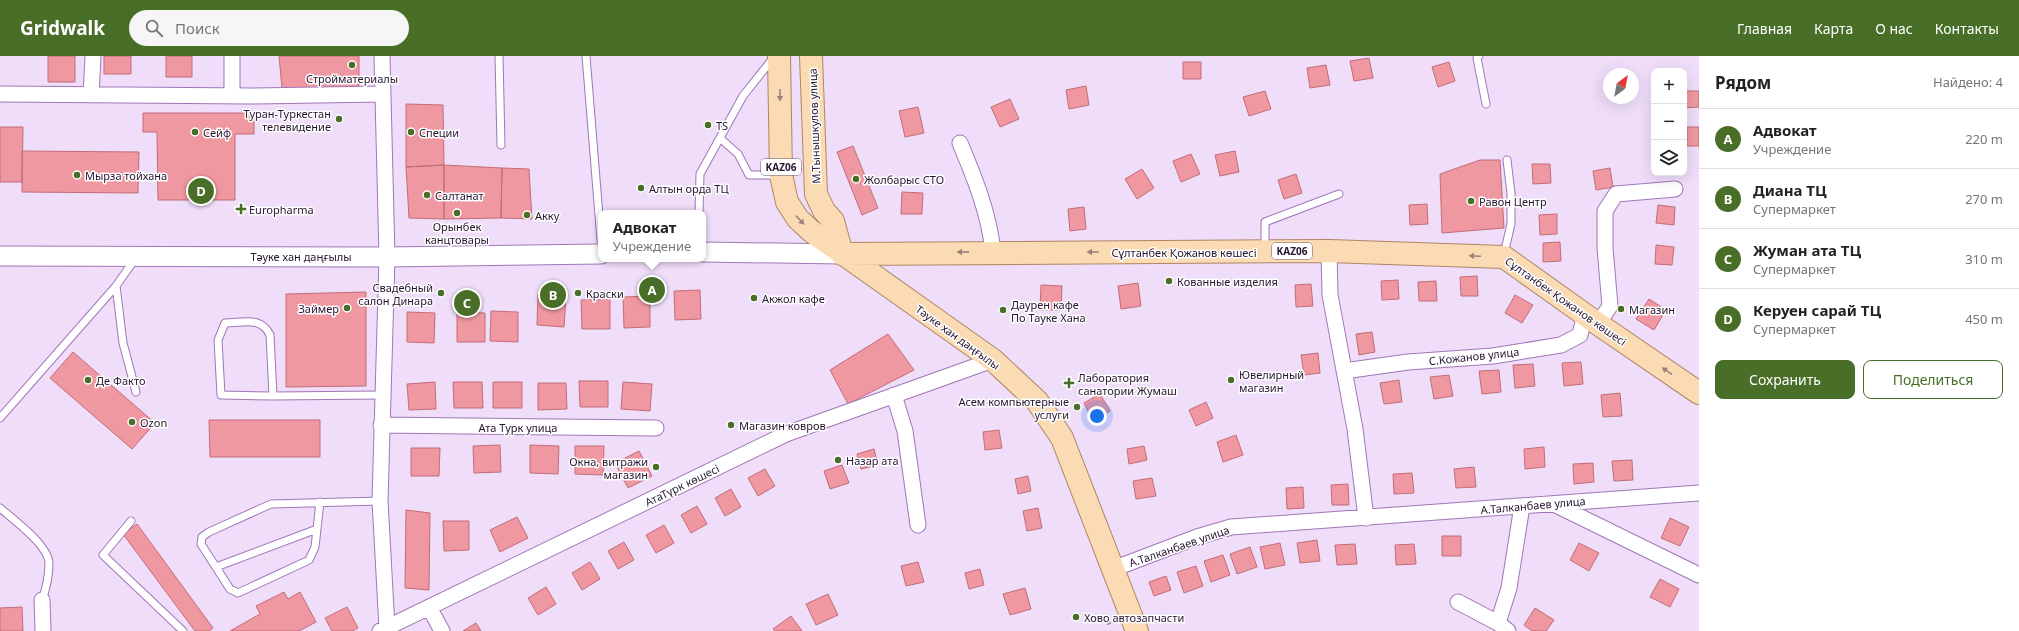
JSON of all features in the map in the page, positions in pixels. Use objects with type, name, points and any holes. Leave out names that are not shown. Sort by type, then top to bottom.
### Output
[{"type":"main road","name":"KАZ06","points":[[779,56],[781,175],[787,202],[798,219],[842,254]]},
{"type":"main road","name":"М.Тынышкулов улица","points":[[811,56],[816,194],[824,211],[833,221],[842,254]]},
{"type":"main road","name":"Сұлтанбек Қожанов көшесі","points":[[842,254],[1329,251],[1504,256],[1699,393]]},
{"type":"main road","name":"Тәуке хан даңғылы","points":[[842,254],[993,360],[1037,401],[1062,438],[1137,631]]},
{"type":"street","points":[[92,95],[93,56]]},
{"type":"street","points":[[232,56],[232,96]]},
{"type":"street","points":[[382,56],[387,257],[380,501],[384,629]]},
{"type":"street","points":[[0,94],[232,96],[383,94]]},
{"type":"street","points":[[960,143],[979,190],[990,226],[993,252]]},
{"type":"street","name":"С.Кожанов улица","points":[[1344,371],[1408,362],[1493,356],[1562,345],[1580,335],[1592,319],[1610,306],[1605,248],[1605,211],[1616,194],[1675,189]]},
{"type":"street","points":[[1329,251],[1330,294],[1355,429],[1366,518]]},
{"type":"street","points":[[706,252],[842,254]]},
{"type":"street","name":"Тәуке хан даңғылы","points":[[0,256],[387,257],[598,254]]},
{"type":"street","name":"АтаТүрк көшесі","points":[[384,629],[786,434],[993,360]]},
{"type":"street","points":[[894,396],[905,431],[918,525]]},
{"type":"street","name":"Ата Турк улица","points":[[381,425],[656,428]]},
{"type":"street","name":"А.Талканбаев улица","points":[[1113,569],[1197,537],[1231,527],[1699,492]]},
{"type":"street","points":[[1553,504],[1699,575]]},
{"type":"street","points":[[1458,602],[1503,627],[1522,506]]},
{"type":"street","points":[[42,600],[44,631]]},
{"type":"street","points":[[429,608],[442,631]]},
{"type":"lane","points":[[498,56],[501,145]]},
{"type":"lane","points":[[586,56],[599,210]]},
{"type":"lane","points":[[700,210],[700,174],[721,139],[743,96],[775,56]]},
{"type":"lane","points":[[1480,56],[1477,58],[1486,104]]},
{"type":"lane","points":[[721,139],[738,154],[749,175],[781,175]]},
{"type":"lane","points":[[1504,256],[1511,224],[1511,193],[1507,160]]},
{"type":"lane","points":[[1265,252],[1265,222],[1339,194]]},
{"type":"lane","points":[[0,418],[116,286],[137,256]]},
{"type":"lane","points":[[116,286],[123,343],[136,392]]},
{"type":"lane","points":[[273,396],[270,336],[266,327],[258,322],[225,323],[218,340],[221,396],[273,396],[382,396]]},
{"type":"lane","points":[[320,502],[315,547],[309,560],[238,593],[230,589],[201,544],[202,537],[208,532],[271,504],[320,502],[380,501]]},
{"type":"lane","points":[[0,508],[45,550],[49,562],[46,589],[42,600]]},
{"type":"lane","points":[[131,521],[103,555],[183,631]]},
{"type":"lane","points":[[216,567],[317,529]]},
{"type":"building","points":[[48,56],[75,56],[75,82],[48,82]]},
{"type":"building","points":[[104,56],[131,56],[131,74],[104,74]]},
{"type":"building","points":[[166,56],[192,56],[192,77],[166,77]]},
{"type":"building","points":[[279,56],[359,56],[359,87],[282,88]]},
{"type":"building","points":[[1369,58],[1373,78],[1354,81],[1350,61]]},
{"type":"building","points":[[1183,62],[1201,62],[1201,79],[1183,79]]},
{"type":"building","points":[[1449,62],[1455,81],[1438,87],[1432,67]]},
{"type":"building","points":[[1326,65],[1330,85],[1310,88],[1307,68]]},
{"type":"building","points":[[1086,86],[1089,105],[1069,109],[1066,90]]},
{"type":"building","points":[[1265,91],[1271,109],[1249,116],[1243,97]]},
{"type":"building","points":[[1687,91],[1699,91],[1699,107],[1687,108]]},
{"type":"building","points":[[1010,99],[1019,119],[1000,127],[991,107]]},
{"type":"building","points":[[406,104],[443,105],[444,165],[406,167]]},
{"type":"building","points":[[918,107],[924,133],[905,137],[899,111]]},
{"type":"building","points":[[143,113],[254,113],[254,134],[235,134],[235,200],[158,200],[157,132],[143,132]]},
{"type":"building","points":[[0,127],[23,127],[22,182],[0,182]]},
{"type":"building","points":[[1687,127],[1699,127],[1699,146],[1687,146]]},
{"type":"building","points":[[853,146],[878,208],[862,215],[837,152]]},
{"type":"building","points":[[22,151],[139,152],[138,193],[22,192]]},
{"type":"building","points":[[1235,151],[1239,172],[1220,176],[1215,155]]},
{"type":"building","points":[[1191,154],[1200,174],[1181,182],[1173,161]]},
{"type":"building","name":"Равон Центр","points":[[1480,160],[1500,160],[1504,228],[1442,233],[1440,174]]},
{"type":"building","points":[[1532,164],[1550,164],[1551,183],[1533,184]]},
{"type":"building","points":[[444,165],[444,219],[409,218],[406,167]]},
{"type":"building","points":[[444,165],[502,168],[501,218],[444,219]]},
{"type":"building","points":[[502,168],[529,169],[532,219],[501,218]]},
{"type":"building","points":[[1610,168],[1613,187],[1596,190],[1593,171]]},
{"type":"building","points":[[1142,169],[1154,188],[1137,199],[1125,179]]},
{"type":"building","points":[[1296,174],[1302,193],[1284,199],[1278,180]]},
{"type":"building","points":[[902,192],[923,193],[922,214],[901,214]]},
{"type":"building","points":[[1427,204],[1428,224],[1410,225],[1409,205]]},
{"type":"building","points":[[1658,205],[1675,207],[1674,225],[1656,223]]},
{"type":"building","points":[[1084,207],[1086,229],[1070,231],[1068,209]]},
{"type":"building","points":[[1557,214],[1557,234],[1540,235],[1539,215]]},
{"type":"building","points":[[1560,242],[1561,261],[1543,262],[1543,243]]},
{"type":"building","points":[[1656,245],[1674,247],[1672,265],[1655,264]]},
{"type":"building","points":[[1477,276],[1478,296],[1461,296],[1460,277]]},
{"type":"building","points":[[1398,280],[1399,299],[1382,300],[1381,281]]},
{"type":"building","points":[[1436,281],[1437,301],[1419,301],[1418,282]]},
{"type":"building","points":[[1138,283],[1141,306],[1121,309],[1118,286]]},
{"type":"building","points":[[1311,284],[1313,306],[1296,307],[1295,285]]},
{"type":"building","points":[[1041,285],[1062,286],[1061,310],[1040,310]]},
{"type":"building","points":[[700,290],[701,319],[675,320],[674,291]]},
{"type":"building","points":[[366,292],[366,386],[286,387],[286,294]]},
{"type":"building","points":[[538,295],[566,296],[564,327],[537,325]]},
{"type":"building","points":[[1515,295],[1533,305],[1522,323],[1505,313]]},
{"type":"building","points":[[650,296],[650,327],[624,328],[623,297]]},
{"type":"building","points":[[610,299],[610,329],[582,329],[581,300]]},
{"type":"building","points":[[1649,299],[1666,310],[1654,330],[1636,319]]},
{"type":"building","points":[[491,311],[518,312],[518,342],[490,341]]},
{"type":"building","points":[[407,312],[435,313],[434,343],[407,342]]},
{"type":"building","points":[[457,312],[485,313],[485,342],[457,342]]},
{"type":"building","points":[[1372,332],[1375,352],[1359,355],[1356,334]]},
{"type":"building","points":[[888,334],[914,370],[848,404],[830,370]]},
{"type":"building","points":[[73,352],[155,423],[132,449],[50,378]]},
{"type":"building","points":[[1318,353],[1320,373],[1304,375],[1301,355]]},
{"type":"building","points":[[1581,362],[1583,384],[1564,386],[1562,363]]},
{"type":"building","points":[[1533,364],[1535,386],[1515,388],[1513,365]]},
{"type":"building","points":[[1499,370],[1501,392],[1482,394],[1479,371]]},
{"type":"building","points":[[1449,375],[1453,396],[1434,399],[1430,377]]},
{"type":"building","points":[[1399,380],[1402,402],[1384,404],[1380,383]]},
{"type":"building","points":[[579,381],[608,381],[608,407],[580,407]]},
{"type":"building","points":[[435,382],[436,409],[409,410],[407,384]]},
{"type":"building","points":[[453,382],[482,382],[483,408],[454,408]]},
{"type":"building","points":[[493,382],[522,382],[522,408],[493,408]]},
{"type":"building","points":[[623,382],[652,384],[650,411],[621,409]]},
{"type":"building","points":[[538,383],[566,383],[567,409],[538,410]]},
{"type":"building","points":[[1620,393],[1622,416],[1603,417],[1601,395]]},
{"type":"building","points":[[1100,394],[1110,411],[1093,421],[1084,403]]},
{"type":"building","points":[[1206,402],[1213,418],[1196,426],[1189,410]]},
{"type":"building","points":[[209,420],[320,420],[320,457],[210,457]]},
{"type":"building","points":[[999,430],[1002,448],[985,450],[983,432]]},
{"type":"building","points":[[1236,435],[1243,455],[1223,462],[1217,442]]},
{"type":"building","points":[[500,445],[501,472],[474,473],[473,446]]},
{"type":"building","points":[[530,445],[559,446],[558,474],[530,473]]},
{"type":"building","points":[[575,446],[604,446],[603,475],[575,474]]},
{"type":"building","points":[[1144,446],[1147,460],[1129,464],[1127,449]]},
{"type":"building","points":[[1544,447],[1545,467],[1525,469],[1524,449]]},
{"type":"building","points":[[411,448],[440,448],[439,476],[411,476]]},
{"type":"building","points":[[874,449],[878,465],[861,469],[857,454]]},
{"type":"building","points":[[639,451],[652,476],[628,488],[615,463]]},
{"type":"building","points":[[1632,460],[1633,480],[1614,481],[1612,461]]},
{"type":"building","points":[[1593,463],[1594,482],[1574,484],[1573,464]]},
{"type":"building","points":[[842,465],[849,483],[830,489],[824,471]]},
{"type":"building","points":[[1474,467],[1476,487],[1456,488],[1454,469]]},
{"type":"building","points":[[765,469],[775,486],[758,496],[748,478]]},
{"type":"building","points":[[1412,473],[1414,493],[1394,494],[1393,474]]},
{"type":"building","points":[[1028,476],[1031,491],[1018,494],[1015,479]]},
{"type":"building","points":[[1152,478],[1156,496],[1136,499],[1133,481]]},
{"type":"building","points":[[1348,484],[1349,505],[1332,505],[1331,485]]},
{"type":"building","points":[[1303,487],[1304,508],[1287,509],[1286,488]]},
{"type":"building","points":[[731,489],[741,507],[725,516],[715,498]]},
{"type":"building","points":[[697,506],[707,524],[691,533],[681,515]]},
{"type":"building","points":[[1038,508],[1042,528],[1027,531],[1023,511]]},
{"type":"building","points":[[406,510],[430,513],[429,590],[405,588]]},
{"type":"building","points":[[517,517],[528,538],[500,552],[490,530]]},
{"type":"building","points":[[1670,518],[1689,527],[1680,546],[1661,538]]},
{"type":"building","points":[[443,521],[469,521],[469,550],[444,551]]},
{"type":"building","points":[[137,524],[213,628],[209,631],[195,631],[123,534]]},
{"type":"building","points":[[664,525],[674,543],[656,553],[646,535]]},
{"type":"building","points":[[1442,536],[1461,536],[1461,556],[1442,556]]},
{"type":"building","points":[[1317,540],[1320,561],[1300,563],[1297,543]]},
{"type":"building","points":[[624,542],[634,560],[618,569],[608,551]]},
{"type":"building","points":[[1280,543],[1285,565],[1265,569],[1260,547]]},
{"type":"building","points":[[1579,543],[1599,553],[1589,571],[1570,560]]},
{"type":"building","points":[[1355,544],[1357,564],[1337,565],[1335,545]]},
{"type":"building","points":[[1414,544],[1416,564],[1396,565],[1395,545]]},
{"type":"building","points":[[1250,547],[1257,567],[1237,574],[1230,554]]},
{"type":"building","points":[[1223,555],[1230,575],[1211,582],[1204,561]]},
{"type":"building","points":[[590,562],[600,579],[582,590],[572,573]]},
{"type":"building","points":[[918,562],[924,582],[906,586],[901,566]]},
{"type":"building","points":[[1196,566],[1203,586],[1184,593],[1177,572]]},
{"type":"building","points":[[980,569],[984,585],[969,589],[965,573]]},
{"type":"building","points":[[1166,576],[1171,590],[1154,596],[1149,582]]},
{"type":"building","points":[[1660,579],[1679,589],[1670,607],[1650,597]]},
{"type":"building","points":[[546,587],[556,604],[538,615],[528,598]]},
{"type":"building","points":[[1025,588],[1031,609],[1010,615],[1003,594]]},
{"type":"building","points":[[284,592],[288,599],[300,592],[316,622],[299,631],[230,631],[260,614],[256,606]]},
{"type":"building","points":[[828,594],[838,615],[816,625],[806,604]]},
{"type":"building","points":[[22,607],[23,631],[0,631],[0,608]]},
{"type":"building","points":[[347,607],[358,628],[352,631],[332,631],[325,618]]},
{"type":"building","points":[[1535,608],[1554,620],[1546,631],[1532,631],[1524,625]]},
{"type":"building","points":[[791,616],[802,631],[775,631],[773,629]]},
{"type":"building","points":[[476,623],[481,631],[463,631]]},
{"type":"place","name":"Стройматериалы","points":[[352,65]]},
{"type":"place","name":"Туран-Туркестан телевидение","points":[[339,119]]},
{"type":"place","name":"TS","points":[[708,125]]},
{"type":"place","name":"Сейф","points":[[195,132]]},
{"type":"place","name":"Специи","points":[[411,132]]},
{"type":"place","name":"Мырза тойхана","points":[[77,175]]},
{"type":"place","name":"Жолбарыс СТО","points":[[856,179]]},
{"type":"place","name":"Алтын орда ТЦ","points":[[641,188]]},
{"type":"place","name":"Керуен сарай ТЦ","points":[[201,191]]},
{"type":"place","name":"Салтанат","points":[[427,195]]},
{"type":"place","name":"Равон Центр","points":[[1471,201]]},
{"type":"place","name":"Europharma","points":[[241,209]]},
{"type":"place","name":"Орынбек канцтовары","points":[[457,213]]},
{"type":"place","name":"Акку","points":[[527,215]]},
{"type":"place","name":"Кованные изделия","points":[[1169,281]]},
{"type":"place","name":"Адвокат","points":[[652,290]]},
{"type":"place","name":"Свадебный салон Динара","points":[[441,293]]},
{"type":"place","name":"Краски","points":[[578,293]]},
{"type":"place","name":"Диана ТЦ","points":[[553,295]]},
{"type":"place","name":"Акжол кафе","points":[[754,298]]},
{"type":"place","name":"Жуман ата ТЦ","points":[[467,303]]},
{"type":"place","name":"Займер","points":[[347,308]]},
{"type":"place","name":"Магазин","points":[[1621,309]]},
{"type":"place","name":"Даурен кафе По Тауке Хана","points":[[1003,310]]},
{"type":"place","name":"Де Факто","points":[[88,380]]},
{"type":"place","name":"Ювелирный магазин","points":[[1231,380]]},
{"type":"place","name":"Лаборатория санатории Жумаш","points":[[1069,383]]},
{"type":"place","name":"Асем компьютерные услуги","points":[[1077,407]]},
{"type":"place","name":"Ozon","points":[[132,422]]},
{"type":"place","name":"Магазин ковров","points":[[731,425]]},
{"type":"place","name":"Назар ата","points":[[838,460]]},
{"type":"place","name":"Окна, витражи магазин","points":[[656,467]]},
{"type":"place","name":"Хово автозапчасти","points":[[1076,617]]}]
